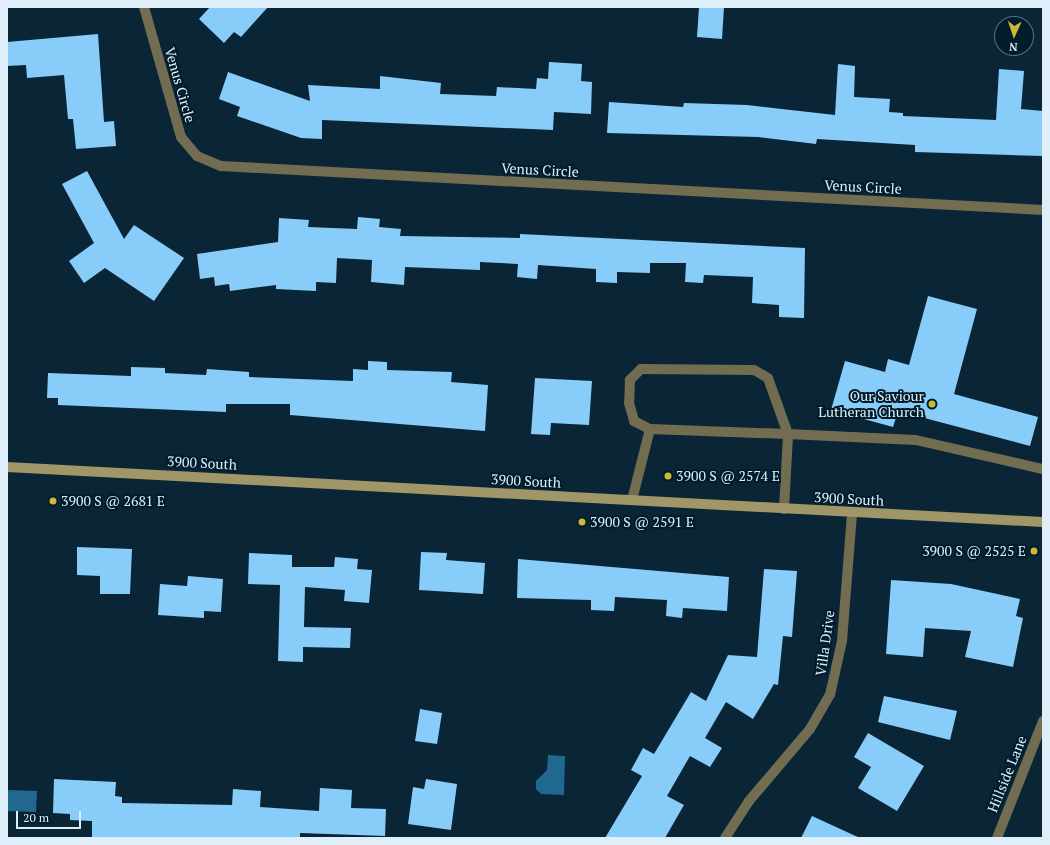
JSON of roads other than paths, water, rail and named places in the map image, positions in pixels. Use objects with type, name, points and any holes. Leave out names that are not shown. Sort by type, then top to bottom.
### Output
[{"type":"main road","name":"3900 South","points":[[7,467],[1043,522]]},
{"type":"street","name":"Venus Circle","points":[[144,7],[181,137],[197,156],[221,166],[1043,210]]},
{"type":"street","points":[[784,509],[788,434],[768,378],[746,369],[641,369],[630,380],[629,403],[634,421],[650,429],[788,434],[916,440],[1043,469]]},
{"type":"street","points":[[632,500],[650,429]]},
{"type":"street","name":"Villa Drive","points":[[725,838],[749,801],[810,729],[830,695],[842,640],[852,513]]},
{"type":"street","name":"Hillside Lane","points":[[997,838],[1043,721]]},
{"type":"water","points":[[548,755],[565,756],[564,795],[541,794],[536,789],[536,781],[547,770]]},
{"type":"water","points":[[7,790],[37,791],[36,812],[7,811]]},
{"type":"place","name":"Our Saviour Lutheran Church","points":[[932,404]]},
{"type":"place","name":"3900 S @ 2574 E","points":[[668,476]]},
{"type":"place","name":"3900 S @ 2681 E","points":[[53,501]]},
{"type":"place","name":"3900 S @ 2591 E","points":[[582,522]]},
{"type":"place","name":"3900 S @ 2525 E","points":[[1034,551]]}]
